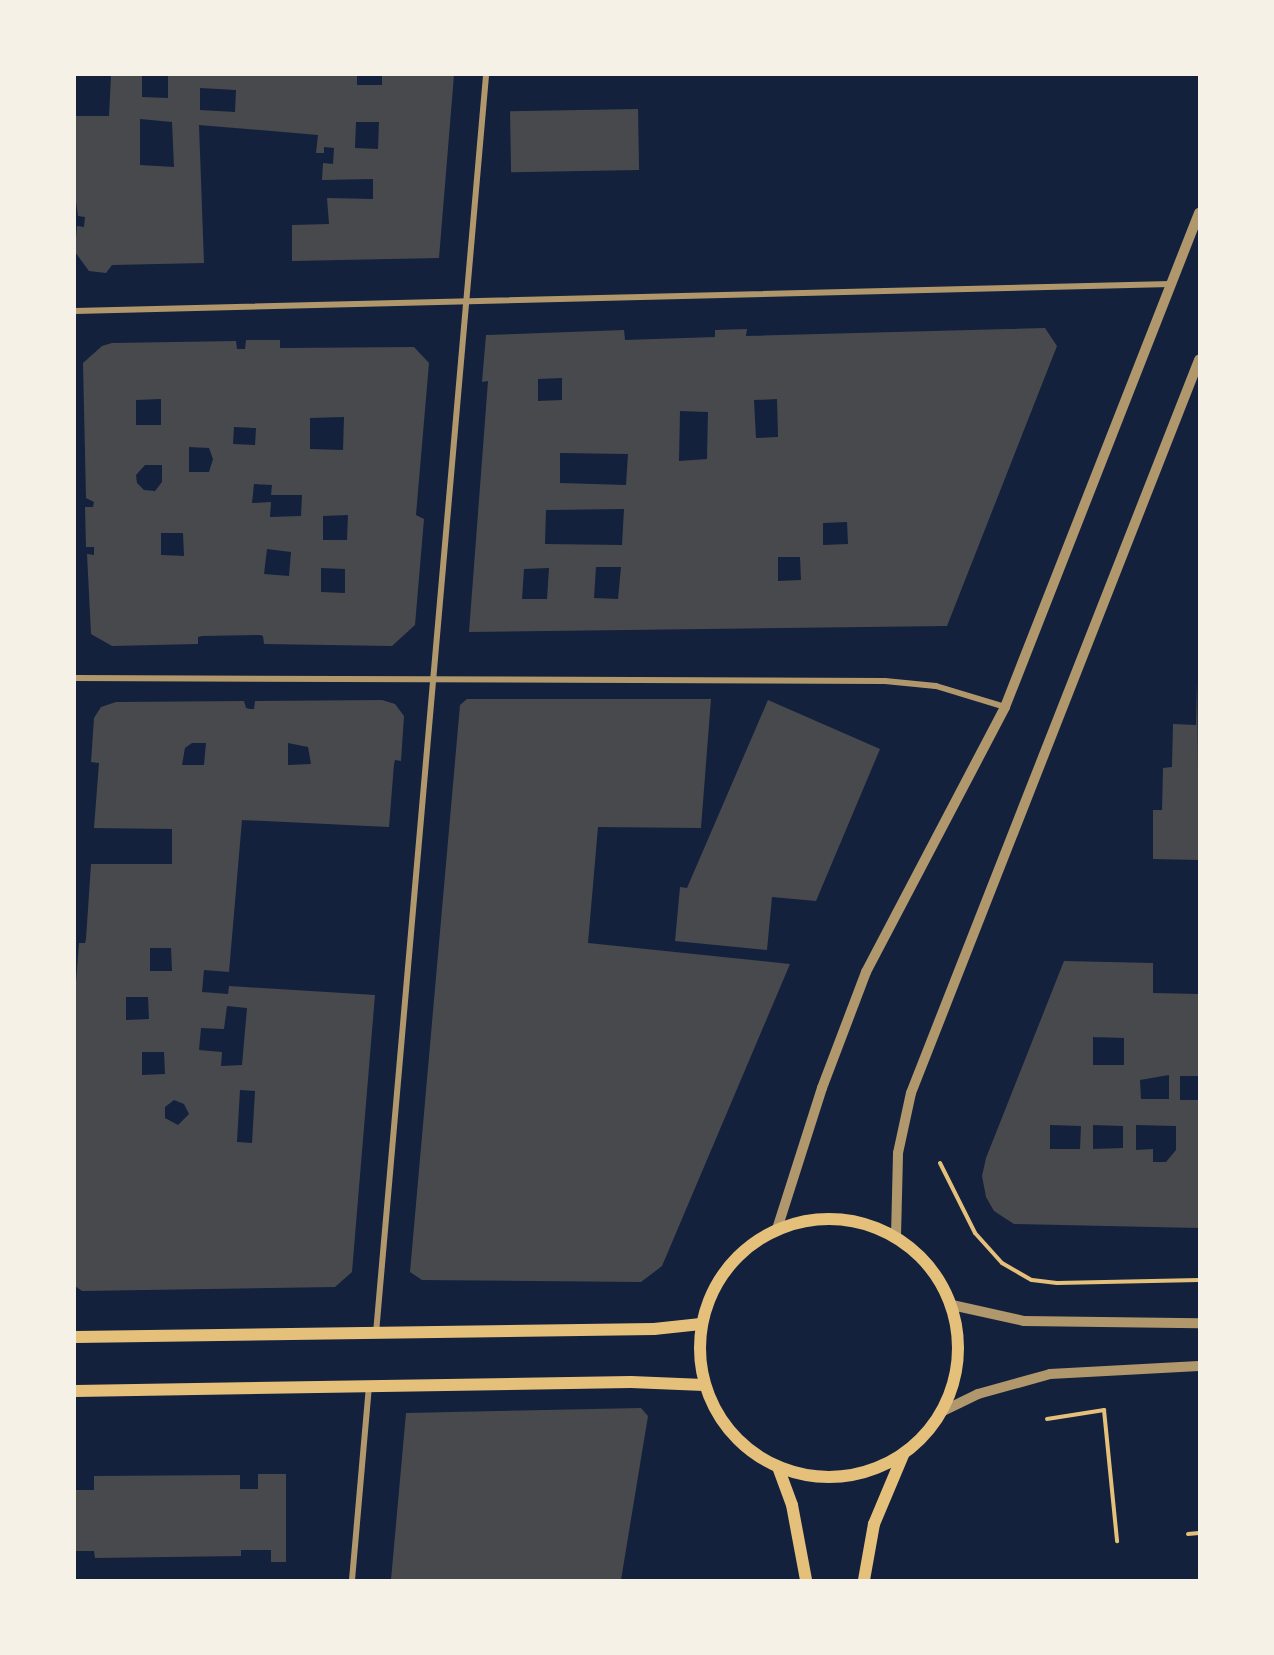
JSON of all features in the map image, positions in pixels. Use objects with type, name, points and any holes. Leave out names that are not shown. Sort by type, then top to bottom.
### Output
[{"type":"main road","points":[[837,1218],[868,1223],[896,1236],[930,1266],[952,1305],[959,1359],[944,1411],[926,1436],[903,1455],[863,1474],[820,1478],[778,1467],[746,1447],[720,1420],[704,1385],[699,1355],[701,1324],[710,1293],[727,1267],[750,1244],[777,1229],[807,1220],[837,1218]]},
{"type":"main road","points":[[75,1337],[654,1329],[701,1324]]},
{"type":"main road","points":[[75,1391],[660,1381],[704,1385]]},
{"type":"main road","points":[[864,1580],[874,1524],[903,1455]]},
{"type":"main road","points":[[778,1467],[792,1505],[806,1580]]},
{"type":"street","points":[[376,1333],[486,75]]},
{"type":"street","points":[[777,1229],[822,1088],[866,972],[1005,707],[1199,213]]},
{"type":"street","points":[[75,311],[1172,284]]},
{"type":"street","points":[[896,1236],[898,1153],[911,1094],[1199,360]]},
{"type":"street","points":[[75,678],[911,682],[1005,707]]},
{"type":"street","points":[[952,1305],[1024,1321],[1199,1323]]},
{"type":"street","points":[[944,1411],[978,1394],[1050,1374],[1199,1366]]},
{"type":"street","points":[[352,1580],[369,1386]]},
{"type":"path","points":[[939,1163],[975,1233],[1002,1263],[1032,1280],[1057,1284],[1199,1280]]},
{"type":"path","points":[[1047,1419],[1104,1410],[1117,1541]]},
{"type":"path","points":[[1188,1534],[1199,1533]]},
{"type":"building","points":[[111,75],[142,75],[142,97],[168,98],[168,75],[357,75],[357,85],[382,85],[382,75],[454,75],[439,258],[292,261],[292,225],[329,224],[327,198],[373,199],[373,179],[322,180],[323,163],[333,164],[334,148],[324,147],[324,153],[316,153],[318,135],[199,125],[204,263],[112,265],[106,273],[89,271],[75,252],[77,226],[84,227],[85,217],[78,216],[75,194],[75,116],[109,116]],"holes":[[[200,88],[236,90],[235,112],[200,110]],[[140,119],[172,122],[174,167],[140,165]],[[356,122],[379,122],[378,149],[355,148]]]},
{"type":"building","points":[[638,109],[639,170],[511,172],[510,111]]},
{"type":"building","points":[[1045,328],[1057,346],[947,626],[469,632],[488,381],[482,382],[486,335],[624,330],[625,340],[715,337],[715,330],[747,329],[746,336]],"holes":[[[562,378],[562,400],[538,401],[538,379]],[[777,399],[778,437],[756,438],[754,400]],[[680,411],[708,412],[707,459],[679,461]],[[560,453],[628,454],[626,485],[560,483]],[[624,509],[622,545],[545,544],[546,510]],[[847,522],[848,544],[823,545],[823,523]],[[778,557],[800,557],[801,580],[778,581]],[[596,567],[621,567],[618,599],[594,598]],[[549,568],[547,599],[522,599],[524,569]]]},
{"type":"building","points":[[246,340],[280,340],[280,348],[414,347],[429,363],[416,515],[424,519],[415,625],[392,646],[264,644],[263,636],[260,635],[202,636],[198,637],[198,644],[112,646],[91,634],[87,554],[94,555],[94,547],[86,547],[85,507],[93,507],[94,502],[86,498],[83,363],[102,346],[112,343],[236,341],[237,349],[245,349]],"holes":[[[161,399],[161,425],[136,425],[136,400]],[[344,417],[343,450],[310,449],[310,418]],[[234,427],[256,428],[255,445],[233,444]],[[189,447],[209,448],[213,459],[209,472],[189,472]],[[145,465],[162,465],[162,482],[155,491],[144,490],[137,483],[136,475]],[[254,484],[272,485],[271,495],[302,495],[301,516],[270,517],[271,502],[252,503]],[[348,515],[347,540],[323,540],[323,516]],[[161,533],[183,533],[184,556],[161,555]],[[267,549],[291,552],[289,576],[264,574]],[[321,568],[345,569],[345,593],[321,592]]]},
{"type":"building","points":[[1197,681],[1199,860],[1153,859],[1153,810],[1162,810],[1163,768],[1172,767],[1173,724],[1196,725]]},
{"type":"building","points":[[467,699],[711,699],[701,828],[598,827],[588,943],[790,964],[662,1266],[641,1282],[422,1280],[410,1272],[460,705]]},
{"type":"building","points":[[382,700],[395,704],[404,716],[401,761],[395,760],[394,764],[389,827],[242,820],[229,972],[204,970],[202,992],[228,994],[229,986],[375,995],[352,1272],[335,1287],[82,1291],[75,1286],[75,996],[79,943],[85,943],[86,939],[91,864],[172,864],[172,829],[94,828],[99,763],[91,762],[94,718],[101,707],[116,702],[244,701],[246,708],[254,709],[255,701]],"holes":[[[192,743],[206,743],[204,765],[182,765],[185,748]],[[288,743],[308,747],[311,764],[288,765]],[[150,948],[171,948],[172,971],[150,971]],[[126,997],[148,997],[149,1019],[126,1020]],[[227,1006],[247,1008],[242,1065],[221,1066],[222,1052],[199,1050],[201,1028],[224,1029]],[[142,1052],[164,1052],[165,1074],[142,1075]],[[240,1090],[255,1091],[252,1143],[237,1142]],[[174,1100],[184,1104],[189,1114],[178,1125],[165,1118],[165,1107]]]},
{"type":"building","points":[[768,700],[880,749],[816,901],[772,897],[767,950],[675,941],[680,887],[687,888]]},
{"type":"building","points":[[1064,961],[1153,963],[1153,993],[1199,994],[1199,1076],[1180,1076],[1180,1100],[1199,1100],[1199,1228],[1014,1224],[994,1211],[986,1197],[982,1176],[986,1158]],"holes":[[[1093,1037],[1124,1038],[1124,1065],[1093,1065]],[[1169,1075],[1169,1099],[1141,1099],[1140,1080]],[[1050,1125],[1081,1126],[1080,1149],[1050,1149]],[[1093,1125],[1123,1126],[1123,1148],[1093,1149]],[[1136,1125],[1176,1126],[1176,1150],[1166,1162],[1153,1162],[1153,1149],[1136,1150]]]},
{"type":"building","points":[[641,1408],[648,1416],[621,1580],[391,1580],[406,1413]]},
{"type":"building","points":[[258,1474],[286,1474],[286,1562],[271,1562],[271,1550],[241,1550],[241,1556],[95,1558],[94,1551],[75,1551],[75,1490],[94,1490],[94,1476],[240,1475],[240,1489],[258,1489]]}]
